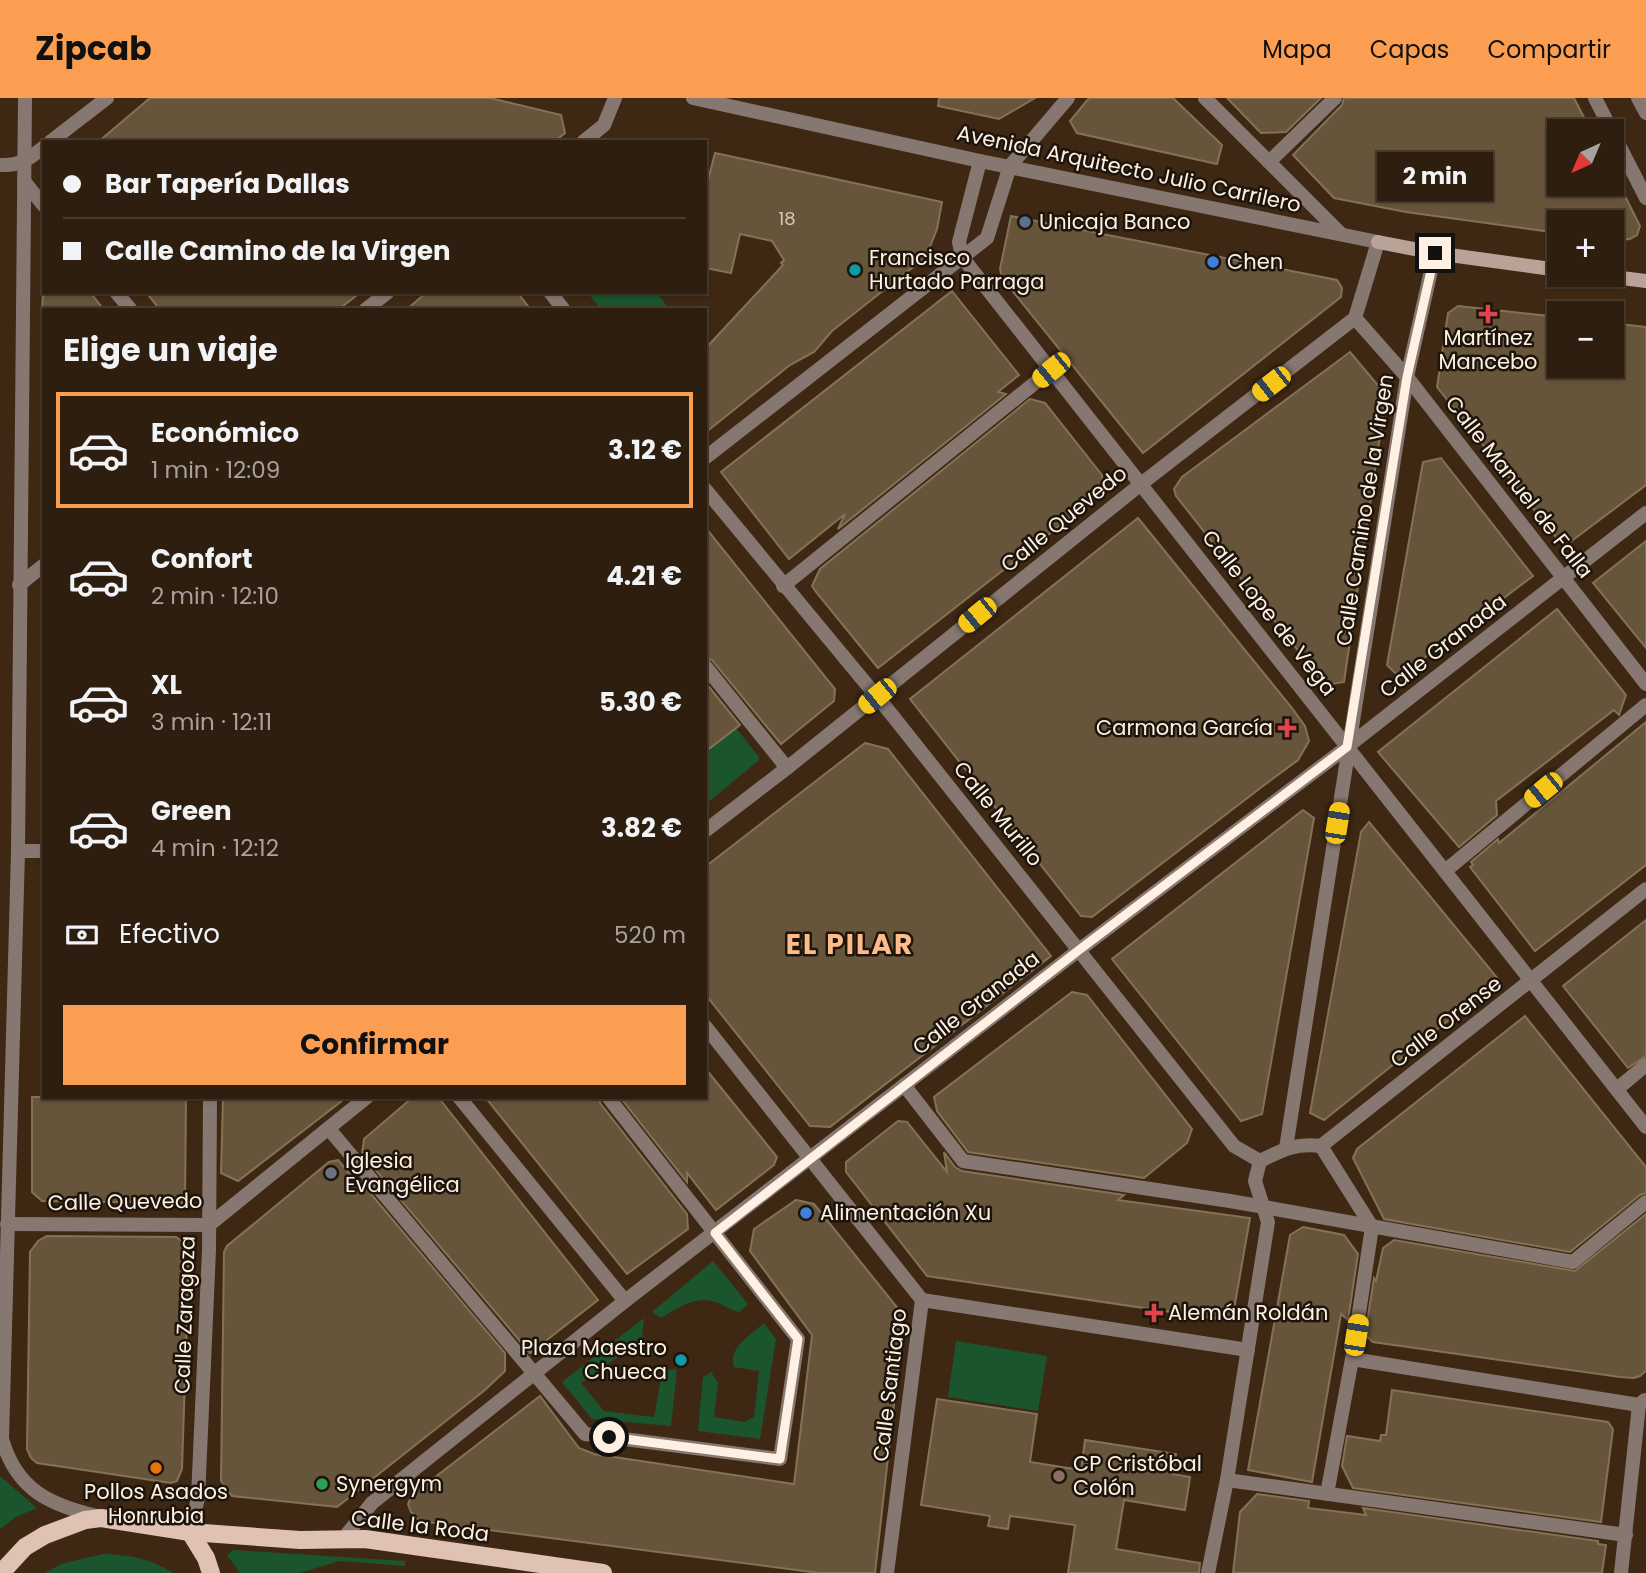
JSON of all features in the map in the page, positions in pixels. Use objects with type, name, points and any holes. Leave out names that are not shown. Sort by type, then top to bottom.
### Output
[{"type":"main road","name":"Calle la Roda","points":[[101,1518],[190,1532],[300,1540],[365,1539],[603,1573]]},
{"type":"main road","points":[[1,1573],[25,1547],[45,1535],[85,1520],[101,1518]]},
{"type":"main road","points":[[190,1532],[206,1558],[211,1573]]},
{"type":"street","points":[[16,1473],[2,1440],[18,851],[24,181],[20,164],[25,98]]},
{"type":"street","points":[[53,140],[107,98]]},
{"type":"street","points":[[585,140],[604,125],[615,98]]},
{"type":"street","name":"Avenida Arquitecto Julio Carrilero","points":[[693,98],[1342,235],[1435,253],[1547,268]]},
{"type":"street","points":[[707,456],[987,238],[1010,166],[1068,98]]},
{"type":"street","points":[[1205,98],[1342,235]]},
{"type":"street","points":[[1269,162],[1335,98]]},
{"type":"street","points":[[1595,98],[1646,198]]},
{"type":"street","points":[[1638,98],[1646,114]]},
{"type":"street","points":[[0,165],[20,164],[42,148]]},
{"type":"street","points":[[962,257],[959,242],[981,160]]},
{"type":"street","points":[[24,181],[42,204]]},
{"type":"street","points":[[1355,318],[1378,242]]},
{"type":"street","name":"Calle Camino de la Virgen","points":[[1286,1148],[1407,377],[1435,253]]},
{"type":"street","name":"Calle Lope de Vega","points":[[962,257],[1646,1127]]},
{"type":"street","points":[[1624,278],[1646,281]]},
{"type":"street","points":[[118,294],[129,308]]},
{"type":"street","points":[[368,308],[385,294]]},
{"type":"street","points":[[552,294],[562,308]]},
{"type":"street","name":"Calle Manuel de Falla","points":[[1355,318],[1407,377],[1646,684]]},
{"type":"street","name":"Calle Quevedo","points":[[707,829],[1141,484],[1355,318]]},
{"type":"street","points":[[783,586],[1051,370]]},
{"type":"street","name":"Calle Murillo","points":[[707,491],[877,696],[1234,1146],[1260,1161]]},
{"type":"street","name":"Calle Granada","points":[[343,1539],[372,1503],[625,1301],[1347,747],[1646,513]]},
{"type":"street","points":[[19,585],[42,567]]},
{"type":"street","points":[[707,668],[787,768]]},
{"type":"street","points":[[1445,871],[1646,705]]},
{"type":"street","points":[[18,851],[42,851]]},
{"type":"street","name":"Calle Orense","points":[[1321,1146],[1646,889]]},
{"type":"street","name":"Calle Santiago","points":[[707,1029],[922,1300],[887,1573]]},
{"type":"street","points":[[1616,1089],[1646,1065]]},
{"type":"street","points":[[904,1085],[963,1160],[1264,1208],[1573,1262],[1646,1202]]},
{"type":"street","name":"Calle Zaragoza","points":[[190,1532],[198,1498],[209,1225],[210,1099]]},
{"type":"street","name":"Calle Quevedo","points":[[7,1224],[209,1225],[365,1099]]},
{"type":"street","points":[[461,1099],[625,1301]]},
{"type":"street","points":[[330,1129],[585,1434],[780,1459],[798,1339],[610,1099]]},
{"type":"street","points":[[1208,1573],[1227,1480],[1268,1222],[1255,1181],[1260,1161],[1301,1144],[1321,1146],[1372,1227],[1352,1359],[1326,1494]]},
{"type":"street","points":[[922,1300],[1248,1350]]},
{"type":"street","points":[[1352,1359],[1642,1402],[1621,1573]]},
{"type":"street","points":[[0,1462],[48,1500],[70,1510],[101,1518]]},
{"type":"street","points":[[1227,1480],[1626,1535]]},
{"type":"green space","points":[[589,294],[658,294],[668,308],[599,308]]},
{"type":"green space","points":[[736,728],[759,760],[707,803],[707,750]]},
{"type":"green space","points":[[713,1261],[748,1304],[739,1312],[703,1300],[688,1303],[661,1318],[652,1312]]},
{"type":"green space","points":[[644,1318],[642,1336],[654,1353],[646,1359],[642,1358],[632,1347],[581,1383],[604,1411],[654,1417],[661,1379],[655,1378],[663,1371],[677,1369],[671,1426],[592,1419],[562,1382]]},
{"type":"green space","points":[[764,1323],[776,1339],[760,1439],[698,1431],[703,1377],[711,1372],[718,1383],[714,1417],[745,1422],[754,1417],[759,1371],[734,1367],[733,1360],[737,1347]]},
{"type":"green space","points":[[956,1341],[1047,1356],[1038,1411],[948,1397]]},
{"type":"green space","points":[[0,1476],[37,1508],[16,1517],[0,1529]]},
{"type":"green space","points":[[233,1550],[405,1561],[405,1566],[339,1561],[300,1573],[240,1573],[227,1555]]},
{"type":"green space","points":[[103,1554],[140,1559],[173,1573],[45,1573],[61,1564]]},
{"type":"building","points":[[150,98],[490,98],[561,115],[565,133],[556,140],[100,140]]},
{"type":"building","points":[[939,98],[1035,98],[999,119],[938,106]]},
{"type":"building","points":[[1089,98],[1173,98],[1222,145],[1217,164],[1077,133],[1070,121]]},
{"type":"building","points":[[1227,98],[1321,98],[1286,132],[1261,133]]},
{"type":"building","points":[[1344,98],[1574,98],[1585,119],[1547,119],[1547,196],[1624,194],[1640,226],[1637,235],[1624,240],[1624,210],[1547,210],[1547,231],[1406,212],[1334,198],[1293,155],[1342,105]]},
{"type":"building","points":[[715,153],[942,202],[937,229],[926,257],[832,331],[814,352],[790,365],[707,431],[707,347],[783,265],[781,263],[784,260],[772,241],[740,234],[731,273],[707,268],[707,184]]},
{"type":"building","points":[[1011,216],[1337,280],[1342,288],[1341,297],[1143,453],[1002,278],[1000,269]]},
{"type":"building","points":[[952,291],[1019,375],[998,392],[1006,394],[838,529],[845,514],[789,559],[721,472]]},
{"type":"building","points":[[43,294],[92,294],[102,308],[42,308]]},
{"type":"building","points":[[148,294],[358,294],[341,308],[158,308]]},
{"type":"building","points":[[425,294],[519,294],[529,308],[408,308]]},
{"type":"building","points":[[1458,306],[1547,316],[1547,378],[1624,378],[1624,324],[1646,327],[1646,485],[1569,543],[1559,541],[1437,387],[1448,313]]},
{"type":"building","points":[[1350,352],[1386,395],[1344,682],[1325,685],[1176,496],[1174,489],[1182,477]]},
{"type":"building","points":[[1030,399],[1045,403],[1102,475],[1103,492],[878,668],[812,586],[820,569]]},
{"type":"building","points":[[1441,458],[1533,576],[1399,677],[1387,665],[1423,462]]},
{"type":"building","points":[[1138,518],[1292,708],[1305,726],[1309,741],[1298,760],[1092,917],[1081,916],[910,699]]},
{"type":"building","points":[[707,529],[835,689],[834,701],[781,744],[712,660],[707,658]]},
{"type":"building","points":[[1646,541],[1646,648],[1593,583]]},
{"type":"building","points":[[1557,609],[1626,695],[1619,715],[1614,710],[1496,801],[1497,815],[1459,847],[1378,752]]},
{"type":"building","points":[[707,684],[740,725],[707,750]]},
{"type":"building","points":[[1646,722],[1646,865],[1535,951],[1470,867],[1473,865],[1471,862],[1498,839],[1499,843]]},
{"type":"building","points":[[865,743],[888,749],[1051,956],[830,1127],[810,1126],[707,997],[707,865]]},
{"type":"building","points":[[1303,810],[1314,818],[1262,1114],[1241,1121],[1112,959]]},
{"type":"building","points":[[1369,822],[1499,980],[1324,1120],[1310,1113],[1361,832]]},
{"type":"building","points":[[1646,920],[1646,1056],[1628,1068],[1563,986]]},
{"type":"building","points":[[1072,992],[1087,995],[1192,1129],[1187,1143],[1144,1178],[968,1152],[937,1111],[934,1097]]},
{"type":"building","points":[[1525,1016],[1646,1167],[1646,1193],[1570,1252],[1384,1219],[1353,1158],[1357,1149]]},
{"type":"building","points":[[707,1070],[777,1157],[774,1165],[716,1210],[687,1173],[687,1182],[622,1099],[707,1099]]},
{"type":"building","points":[[32,1097],[186,1099],[185,1203],[42,1201],[32,1192]]},
{"type":"building","points":[[223,1099],[344,1099],[238,1181],[221,1173]]},
{"type":"building","points":[[411,1099],[440,1099],[598,1300],[530,1353],[362,1154],[364,1139]]},
{"type":"building","points":[[487,1099],[599,1099],[687,1214],[688,1229],[627,1274]]},
{"type":"building","points":[[898,1121],[907,1122],[947,1172],[944,1152],[955,1167],[962,1171],[1124,1195],[1118,1200],[1250,1218],[1232,1321],[927,1276],[846,1172],[846,1162]]},
{"type":"building","points":[[338,1160],[360,1186],[360,1181],[505,1353],[505,1371],[485,1390],[337,1507],[232,1496],[221,1481],[224,1252],[227,1246],[329,1162]]},
{"type":"building","points":[[796,1200],[814,1204],[904,1316],[875,1573],[819,1573],[419,1521],[411,1512],[408,1504],[412,1495],[540,1396],[579,1448],[594,1454],[794,1484],[812,1335],[750,1251],[754,1229]]},
{"type":"building","points":[[1646,1214],[1646,1371],[1640,1376],[1620,1377],[1373,1342],[1365,1335],[1374,1278],[1376,1281],[1383,1248],[1394,1240],[1575,1271]]},
{"type":"building","points":[[1303,1227],[1344,1235],[1358,1254],[1348,1320],[1341,1314],[1312,1482],[1248,1470],[1290,1235]]},
{"type":"building","points":[[47,1236],[176,1237],[187,1245],[189,1255],[182,1469],[177,1481],[171,1483],[37,1463],[31,1458],[27,1449],[30,1252],[38,1241]]},
{"type":"building","points":[[1392,1390],[1608,1422],[1613,1429],[1601,1522],[1353,1488],[1342,1466],[1347,1436],[1380,1441],[1381,1435],[1386,1435]]},
{"type":"building","points":[[937,1399],[1037,1414],[1030,1462],[1081,1470],[1085,1440],[1176,1454],[1173,1474],[1190,1477],[1185,1510],[1124,1500],[1116,1549],[1200,1563],[1199,1573],[1068,1573],[1075,1525],[1010,1516],[1008,1529],[988,1526],[990,1516],[921,1505]]},
{"type":"building","points":[[1257,1494],[1309,1501],[1308,1508],[1366,1515],[1363,1508],[1598,1541],[1598,1544],[1606,1545],[1602,1573],[1233,1573],[1240,1512]]},
{"type":"place","name":"Unicaja Banco","points":[[1025,222]]},
{"type":"place","name":"Chen","points":[[1213,262]]},
{"type":"place","name":"Francisco Hurtado Parraga","points":[[855,270]]},
{"type":"place","name":"Martínez Mancebo","points":[[1488,314]]},
{"type":"place","name":"Carmona García","points":[[1287,728]]},
{"type":"place","name":"Iglesia Evangélica","points":[[331,1173]]},
{"type":"place","name":"Alimentación Xu","points":[[806,1213]]},
{"type":"place","name":"Alemán Roldán","points":[[1154,1313]]},
{"type":"place","name":"Plaza Maestro Chueca","points":[[681,1360]]},
{"type":"place","name":"Pollos Asados Honrubia","points":[[156,1468]]},
{"type":"place","name":"CP Cristóbal Colón","points":[[1059,1476]]},
{"type":"place","name":"Synergym","points":[[322,1484]]},
{"type":"district","name":"EL PILAR","points":[[850,944]]},
{"type":"route","points":[[609,1437],[780,1459],[798,1339],[715,1233],[1079,950],[1347,747],[1407,377],[1435,253]]}]
